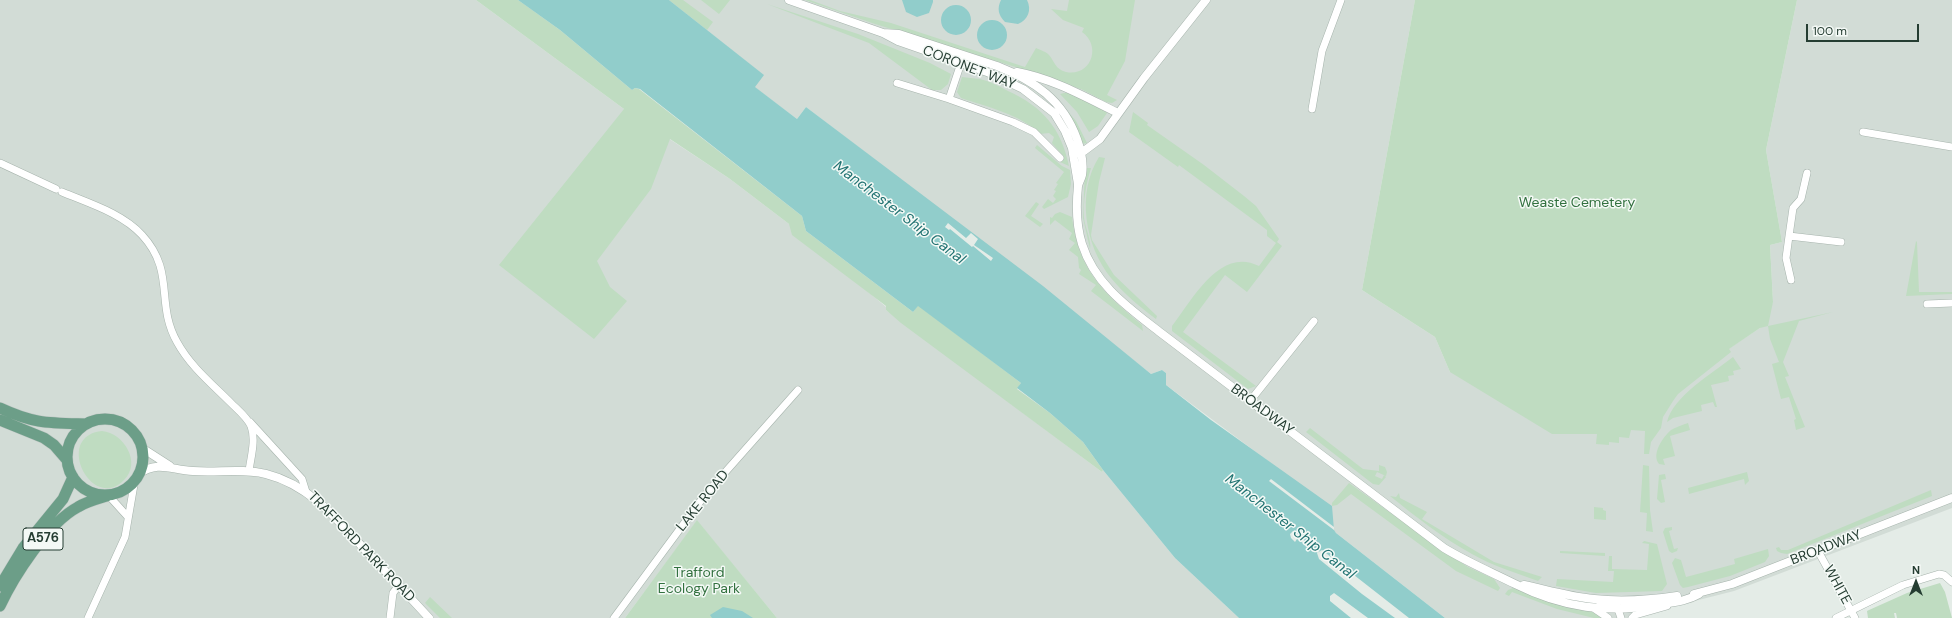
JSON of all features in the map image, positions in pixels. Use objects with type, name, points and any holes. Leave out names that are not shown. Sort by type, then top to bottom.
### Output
[{"type":"main road","points":[[0,408],[19,416],[45,423],[86,424]]},
{"type":"main road","points":[[67,460],[68,447],[74,435],[86,424],[96,420],[108,419],[119,422],[129,428],[137,437],[142,448],[141,466],[137,477]]},
{"type":"main road","points":[[0,420],[44,438],[54,445],[67,460],[73,477],[86,490],[108,496]]},
{"type":"main road","name":"A576","points":[[0,586],[23,548],[63,499],[73,477]]},
{"type":"main road","name":"A576","points":[[0,606],[6,594],[32,555],[59,521],[78,507],[126,489],[137,477]]},
{"type":"street","name":"CORONET WAY","points":[[789,0],[883,33],[898,41],[1011,71],[1051,97],[1068,118],[1082,176],[1078,184]]},
{"type":"street","points":[[1077,153],[1100,139],[1118,113],[1206,0]]},
{"type":"street","points":[[1312,109],[1322,51],[1341,0]]},
{"type":"street","name":"CORONET WAY","points":[[962,59],[1018,87],[1054,113],[1077,153]]},
{"type":"street","points":[[949,99],[962,59]]},
{"type":"street","points":[[1011,71],[1028,74],[1065,87],[1087,96],[1118,113]]},
{"type":"street","points":[[897,83],[949,99],[1013,122],[1034,132],[1060,158]]},
{"type":"street","points":[[1054,113],[1051,97],[1055,92],[1065,87]]},
{"type":"street","points":[[1863,132],[1952,147]]},
{"type":"street","name":"TRAFFORD PARK ROAD","points":[[0,163],[115,216],[141,234],[152,247],[162,268],[167,318],[177,343],[195,367],[248,420],[302,479],[306,492],[334,516],[430,618]]},
{"type":"street","points":[[1791,280],[1786,258],[1793,208],[1801,199],[1807,173]]},
{"type":"street","name":"BROADWAY","points":[[1078,184],[1078,228],[1086,253],[1098,277],[1128,308],[1444,548],[1534,594],[1595,609],[1638,609],[1690,599]]},
{"type":"street","points":[[1789,236],[1841,242]]},
{"type":"street","points":[[1927,304],[1952,303]]},
{"type":"street","points":[[1250,401],[1314,321]]},
{"type":"street","name":"LAKE ROAD","points":[[614,618],[706,495],[798,390]]},
{"type":"street","points":[[248,420],[251,427],[253,445],[249,471]]},
{"type":"street","points":[[142,448],[172,468]]},
{"type":"street","points":[[88,618],[125,537],[137,477],[152,467],[193,471],[249,471],[282,479],[306,492]]},
{"type":"street","points":[[108,496],[128,517]]},
{"type":"street","name":"BROADWAY","points":[[1516,584],[1575,596],[1616,600],[1657,599],[1699,594],[1732,584],[1952,498]]},
{"type":"street","name":"WHITE","points":[[1818,551],[1855,618]]},
{"type":"street","points":[[1836,618],[1903,585],[1939,574],[1944,575],[1952,582]]},
{"type":"street","points":[[390,618],[391,598],[395,588],[399,585]]},
{"type":"street","name":"BROADWAY","points":[[1535,588],[1538,592],[1548,595],[1616,605],[1618,610]]},
{"type":"street","name":"BROADWAY","points":[[1632,618],[1636,615],[1690,599],[1699,594]]},
{"type":"street","points":[[1595,609],[1608,618]]},
{"type":"street","points":[[1618,610],[1621,618]]},
{"type":"shaded area","points":[[0,0],[476,0],[624,109],[730,179],[789,224],[886,307],[886,310],[1102,472],[1103,470],[1175,558],[1239,618],[777,618],[697,521],[625,618],[0,618]]},
{"type":"shaded area","points":[[669,0],[1415,0],[1362,290],[1435,337],[1450,372],[1728,349],[1760,328],[1773,302],[1770,245],[1782,242],[1766,150],[1797,0],[1952,0],[1952,508],[1734,591],[1667,608],[1635,618],[1445,618],[1336,533],[1272,464],[1166,385],[1166,373],[1162,370],[1151,374],[806,107],[797,119],[754,87],[763,75]]},
{"type":"green space","points":[[476,0],[518,0],[560,30],[632,90],[635,88],[639,89],[802,216],[806,231],[913,312],[918,305],[1021,383],[1017,389],[1050,413],[1083,442],[1103,470],[1102,472],[901,323],[886,310],[886,306],[792,235],[789,224],[730,179],[670,139],[651,189],[597,261],[610,287],[627,301],[594,339],[499,265],[624,109]]},
{"type":"green space","points":[[669,0],[683,0],[713,22],[707,30]]},
{"type":"green space","points":[[701,0],[730,0],[719,14]]},
{"type":"green space","points":[[805,0],[810,0],[840,11],[891,23],[1025,67],[1036,48],[1048,54],[1062,71],[1075,72],[1082,70],[1091,59],[1091,45],[1088,38],[1082,32],[1084,28],[1063,20],[1051,9],[1067,11],[1069,0],[1135,0],[1125,61],[1107,95],[1117,100],[1112,103],[1106,102],[1083,90],[1048,77],[875,24]]},
{"type":"green space","name":"Weaste Cemetery","points":[[1415,0],[1797,0],[1766,150],[1782,242],[1770,245],[1773,302],[1768,326],[1760,328],[1729,349],[1731,352],[1678,394],[1663,417],[1661,428],[1651,442],[1649,454],[1644,454],[1645,431],[1631,430],[1629,438],[1619,437],[1619,443],[1609,442],[1609,445],[1596,444],[1597,434],[1552,434],[1450,372],[1435,337],[1362,290]]},
{"type":"green space","points":[[767,4],[858,34],[930,63],[951,74],[948,84],[941,90],[932,90],[869,43]]},
{"type":"green space","points":[[962,77],[980,79],[994,84],[1020,97],[1041,112],[1049,120],[1061,140],[1069,166],[1060,162],[1064,157],[1052,143],[1054,137],[1049,133],[1040,134],[1023,121],[1013,116],[961,98],[957,92]]},
{"type":"green space","points":[[1070,93],[1107,113],[1098,126],[1089,132],[1077,112],[1060,94]]},
{"type":"green space","points":[[1057,100],[1076,121],[1087,143],[1082,144]]},
{"type":"green space","points":[[1133,112],[1148,123],[1147,125],[1204,165],[1256,206],[1279,239],[1277,242],[1282,246],[1247,292],[1225,275],[1183,332],[1256,386],[1248,389],[1172,331],[1172,326],[1198,290],[1220,269],[1232,263],[1245,262],[1259,266],[1276,243],[1267,236],[1267,230],[1179,165],[1178,167],[1129,132]]},
{"type":"green space","points":[[1037,145],[1062,166],[1070,170],[1071,184],[1068,197],[1044,209],[1042,207],[1048,199],[1053,203],[1056,199],[1053,196],[1056,191],[1054,190],[1058,184],[1056,183],[1064,172],[1035,148]]},
{"type":"green space","points":[[1099,157],[1105,158],[1099,182],[1091,235],[1092,240],[1114,275],[1157,316],[1156,319],[1132,300],[1116,284],[1102,265],[1095,251],[1090,235],[1087,219],[1086,203],[1092,171]]},
{"type":"green space","points":[[1085,168],[1091,168],[1085,193],[1084,205],[1084,218],[1090,242],[1090,249],[1083,218]]},
{"type":"green space","points":[[1036,202],[1039,204],[1031,216],[1043,224],[1040,227],[1025,216]]},
{"type":"green space","points":[[1060,212],[1072,217],[1075,235],[1080,251],[1095,278],[1115,302],[1142,325],[1143,331],[1091,291],[1096,285],[1079,274],[1081,270],[1079,268],[1078,257],[1069,250],[1075,243],[1069,239],[1072,233],[1055,220],[1050,225],[1050,217],[1052,218],[1055,214]]},
{"type":"green space","points":[[1916,241],[1919,292],[1952,292],[1952,294],[1906,296]]},
{"type":"green space","points":[[1833,312],[1799,321],[1783,362],[1789,376],[1785,377],[1805,427],[1796,430],[1794,420],[1796,419],[1789,397],[1781,399],[1772,364],[1779,362],[1770,339],[1768,326]]},
{"type":"green space","points":[[1733,357],[1741,369],[1733,371],[1734,375],[1728,376],[1729,381],[1711,385],[1717,407],[1715,407],[1713,402],[1701,405],[1702,411],[1673,418],[1667,422],[1671,412],[1685,394]]},
{"type":"green space","points":[[1688,423],[1690,430],[1670,436],[1675,456],[1663,459],[1665,465],[1659,464],[1656,455],[1659,446],[1665,437],[1671,430]]},
{"type":"green space","points":[[1310,428],[1363,469],[1379,471],[1379,465],[1385,467],[1387,472],[1386,476],[1384,475],[1386,477],[1379,485],[1373,484],[1306,432]],"holes":[[[1377,472],[1384,475],[1382,479],[1375,476]]]},
{"type":"green space","points":[[102,431],[117,437],[128,450],[131,458],[129,473],[124,480],[112,488],[100,487],[90,480],[83,470],[79,457],[80,445],[88,436]]},
{"type":"green space","points":[[1643,465],[1649,466],[1650,510],[1653,532],[1646,531],[1647,513],[1640,512]]},
{"type":"green space","points":[[1747,472],[1749,481],[1745,485],[1744,479],[1689,494],[1688,488]]},
{"type":"green space","points":[[1665,474],[1666,479],[1661,480],[1665,502],[1661,503],[1657,499],[1659,475]]},
{"type":"green space","points":[[1349,483],[1442,550],[1468,567],[1494,579],[1500,588],[1498,591],[1456,571],[1351,494],[1337,505],[1332,506],[1332,503]]},
{"type":"green space","points":[[1931,490],[1932,496],[1787,554],[1777,551],[1776,548],[1779,547],[1781,550],[1788,550]]},
{"type":"green space","points":[[1399,493],[1400,498],[1427,512],[1422,519],[1494,562],[1542,577],[1538,581],[1488,562],[1461,548],[1430,527],[1390,496],[1396,497]]},
{"type":"green space","points":[[1594,507],[1603,508],[1603,510],[1606,511],[1606,520],[1594,519]]},
{"type":"green space","name":"Trafford Ecology Park","points":[[697,520],[777,618],[625,618]]},
{"type":"green space","points":[[1672,527],[1672,530],[1669,531],[1674,549],[1678,548],[1677,551],[1672,553],[1669,551],[1663,532],[1665,528]]},
{"type":"green space","points":[[1644,541],[1657,544],[1667,584],[1662,591],[1596,593],[1556,586],[1557,579],[1613,582],[1614,571],[1608,571],[1609,556],[1612,556],[1612,569],[1647,570],[1649,544],[1642,543]]},
{"type":"green space","points":[[1768,549],[1769,556],[1765,562],[1730,576],[1683,588],[1680,585],[1672,563],[1675,558],[1681,560],[1686,577],[1735,564],[1734,559]]},
{"type":"green space","points":[[1560,551],[1605,553],[1605,556],[1560,553]]},
{"type":"green space","points":[[1940,583],[1945,592],[1952,618],[1897,618],[1896,613],[1894,613],[1895,618],[1868,618],[1867,611],[1869,610],[1907,593]]},
{"type":"green space","points":[[1513,588],[1543,599],[1594,612],[1602,618],[1594,618],[1557,609],[1512,592],[1509,596],[1505,594],[1508,590]]},
{"type":"green space","points":[[430,597],[452,618],[440,618],[425,603]]},
{"type":"water","name":"Manchester Ship Canal","points":[[518,0],[669,0],[764,75],[755,87],[797,119],[806,107],[1043,286],[1151,374],[1162,370],[1166,373],[1166,385],[1211,420],[1332,506],[1334,530],[1336,533],[1445,618],[1409,618],[1322,550],[1317,553],[1319,559],[1362,594],[1395,618],[1368,618],[1334,593],[1330,596],[1330,601],[1351,618],[1239,618],[1175,558],[1103,470],[1083,442],[1050,413],[1017,388],[1021,383],[918,306],[913,312],[806,231],[802,216],[640,89],[635,88],[632,90],[560,30]]},
{"type":"water","points":[[902,0],[933,0],[933,2],[929,13],[917,17],[906,12]]},
{"type":"water","points":[[1001,0],[1027,0],[1029,11],[1027,17],[1018,24],[1005,22],[999,11]]},
{"type":"water","points":[[956,5],[967,9],[971,20],[967,31],[956,35],[945,31],[941,20],[945,9]]},
{"type":"water","points":[[992,20],[1003,24],[1007,35],[1003,46],[992,50],[981,46],[977,35],[981,24]]},
{"type":"water","points":[[723,607],[742,611],[753,618],[712,618],[710,615]]},
{"type":"pier","points":[[948,223],[966,238],[971,233],[978,239],[974,245],[993,258],[991,261],[950,229],[949,230],[945,227]]},
{"type":"pier","points":[[1271,479],[1334,527],[1334,530],[1269,481]]},
{"type":"pier","points":[[1293,531],[1319,551],[1318,553],[1297,539],[1295,542],[1291,538],[1290,534]]}]
